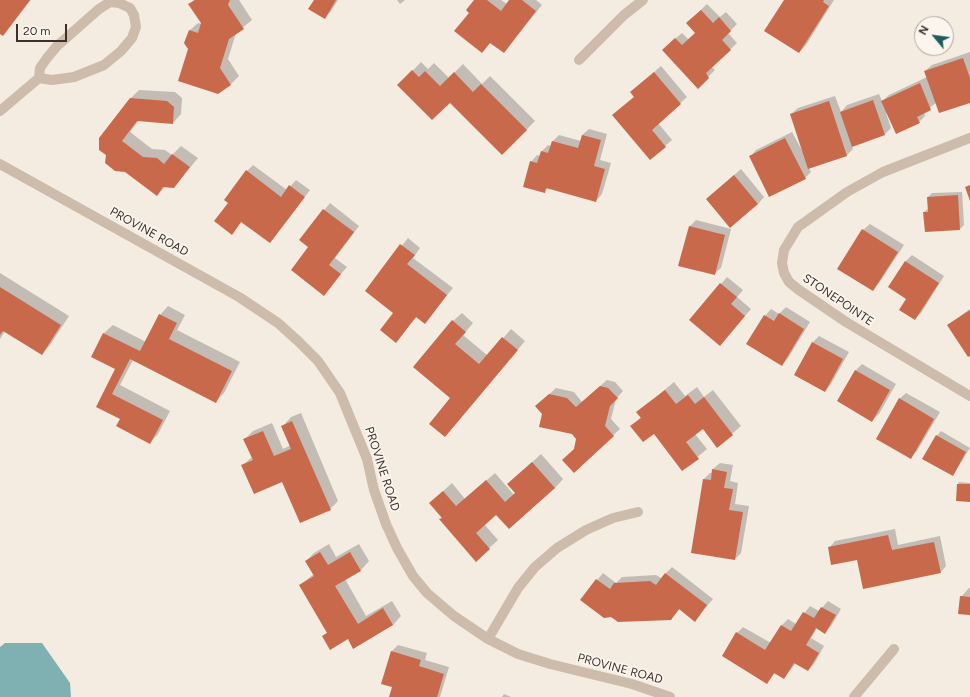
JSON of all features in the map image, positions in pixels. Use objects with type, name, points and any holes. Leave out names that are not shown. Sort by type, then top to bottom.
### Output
[{"type":"street","points":[[579,60],[624,15],[643,0]]},
{"type":"street","points":[[0,111],[39,78],[40,68],[47,58],[99,9],[110,2],[119,3],[130,8],[134,15],[136,27],[132,38],[121,51],[104,65],[74,77],[52,80],[39,78]]},
{"type":"street","name":"STONEPOINTE","points":[[970,138],[883,172],[847,192],[798,227],[784,250],[782,263],[784,273],[789,282],[799,290],[846,322],[970,396]]},
{"type":"street","name":"PROVINE ROAD","points":[[0,164],[239,297],[278,323],[298,341],[318,361],[340,393],[367,459],[374,490],[386,524],[413,576],[427,593],[454,616],[488,639],[518,654],[550,664],[632,684],[670,697]]},
{"type":"street","points":[[488,639],[518,588],[535,567],[557,548],[586,530],[613,518],[638,512]]},
{"type":"street","points":[[854,697],[894,649]]},
{"type":"water","points":[[5,643],[42,643],[70,683],[71,697],[0,697],[0,647]]},
{"type":"building","points":[[0,0],[30,0],[3,36],[0,34]]},
{"type":"building","points":[[195,0],[230,0],[228,5],[244,29],[229,39],[220,68],[231,85],[218,94],[178,81],[188,49],[184,43],[189,30],[198,33],[201,23],[188,4]]},
{"type":"building","points":[[314,0],[336,0],[325,19],[308,9]]},
{"type":"building","points":[[474,0],[487,0],[501,11],[509,0],[522,0],[536,11],[504,53],[490,43],[482,53],[454,31],[469,13],[466,10]]},
{"type":"building","points":[[784,0],[824,0],[823,2],[829,6],[799,53],[764,31]]},
{"type":"building","points":[[701,10],[713,23],[719,17],[731,31],[722,40],[731,50],[706,73],[709,78],[698,89],[662,50],[675,38],[682,45],[695,33],[686,23]]},
{"type":"building","points":[[963,58],[970,78],[970,103],[939,113],[924,71]]},
{"type":"building","points":[[412,70],[419,77],[425,71],[440,86],[454,72],[473,92],[481,84],[527,130],[502,155],[450,103],[432,120],[397,85]]},
{"type":"building","points":[[654,72],[681,104],[652,130],[666,147],[650,160],[612,115],[634,97],[630,92]]},
{"type":"building","points":[[920,83],[931,110],[917,117],[920,123],[896,134],[881,101]]},
{"type":"building","points":[[130,98],[167,101],[174,107],[173,124],[137,121],[122,141],[143,157],[157,158],[164,164],[172,154],[190,167],[174,188],[163,187],[157,196],[125,172],[115,171],[105,163],[106,155],[99,150],[99,138]]},
{"type":"building","points":[[873,100],[885,135],[852,147],[840,112]]},
{"type":"building","points":[[829,101],[847,156],[808,169],[790,114]]},
{"type":"building","points":[[582,135],[601,140],[594,166],[605,169],[596,202],[546,188],[545,193],[523,187],[530,161],[537,163],[541,151],[548,153],[552,141],[578,148]]},
{"type":"building","points":[[785,138],[806,179],[769,197],[749,156]]},
{"type":"building","points":[[246,170],[281,197],[289,185],[305,197],[270,243],[241,222],[232,235],[214,221],[228,203],[224,200]]},
{"type":"building","points":[[734,175],[758,204],[730,228],[706,199]]},
{"type":"building","points":[[970,185],[970,201],[965,187]]},
{"type":"building","points":[[958,195],[960,230],[925,232],[923,212],[928,212],[927,197]]},
{"type":"building","points":[[323,209],[354,232],[329,265],[341,274],[324,296],[291,270],[308,247],[299,240]]},
{"type":"building","points":[[689,226],[725,235],[715,275],[678,266]]},
{"type":"building","points":[[862,229],[898,252],[873,291],[837,269]]},
{"type":"building","points":[[400,244],[415,255],[407,264],[447,295],[425,324],[416,317],[396,343],[380,330],[393,313],[365,291]]},
{"type":"building","points":[[905,261],[939,283],[915,320],[899,310],[906,299],[888,287]]},
{"type":"building","points":[[720,283],[737,297],[731,304],[745,316],[720,346],[689,320]]},
{"type":"building","points":[[0,287],[61,325],[42,355],[3,331],[0,335]]},
{"type":"building","points":[[970,310],[970,356],[968,357],[947,325]]},
{"type":"building","points":[[779,313],[804,329],[782,366],[746,344],[764,315],[774,321]]},
{"type":"building","points":[[159,314],[177,323],[169,339],[232,371],[216,403],[130,359],[112,394],[163,420],[150,444],[116,426],[120,419],[96,407],[115,369],[91,357],[103,333],[140,351]]},
{"type":"building","points":[[452,320],[466,332],[455,344],[479,364],[502,337],[518,350],[445,437],[429,424],[450,398],[413,367]]},
{"type":"building","points":[[812,342],[843,359],[825,392],[794,375]]},
{"type":"building","points":[[855,370],[890,390],[872,422],[837,401]]},
{"type":"building","points":[[600,386],[608,388],[618,398],[610,406],[605,426],[614,436],[574,473],[562,460],[574,449],[576,439],[572,434],[539,427],[542,414],[535,406],[549,394],[567,398],[576,407]]},
{"type":"building","points":[[665,390],[676,404],[688,395],[695,404],[704,397],[733,435],[717,448],[703,429],[686,442],[699,459],[682,471],[654,434],[643,442],[630,426],[641,418],[636,412]]},
{"type":"building","points":[[899,398],[934,419],[911,459],[876,439]]},
{"type":"building","points":[[292,421],[331,510],[300,523],[282,482],[254,494],[241,465],[253,460],[243,439],[263,431],[274,456],[291,449],[281,426]]},
{"type":"building","points":[[936,435],[966,452],[953,476],[922,459]]},
{"type":"building","points":[[532,462],[555,488],[509,529],[496,515],[476,533],[490,549],[476,562],[439,519],[442,518],[429,503],[443,491],[456,506],[486,480],[505,502],[515,493],[507,484]]},
{"type":"building","points":[[712,469],[727,472],[724,488],[733,489],[729,510],[743,512],[735,560],[691,553],[703,479],[711,480]]},
{"type":"building","points":[[957,484],[970,484],[970,502],[956,501]]},
{"type":"building","points":[[888,535],[892,550],[934,542],[941,573],[863,589],[857,560],[831,565],[828,547]]},
{"type":"building","points":[[320,552],[328,565],[350,552],[361,571],[335,586],[358,624],[383,608],[393,625],[353,649],[348,639],[330,650],[322,636],[327,633],[299,585],[314,576],[305,561]]},
{"type":"building","points":[[665,573],[707,605],[695,622],[679,609],[671,620],[618,622],[611,617],[604,618],[580,600],[596,579],[610,589],[614,583],[650,581],[656,585]]},
{"type":"building","points":[[960,596],[970,597],[970,615],[958,614]]},
{"type":"building","points":[[821,607],[836,615],[825,634],[816,628],[806,645],[819,653],[808,671],[794,663],[784,679],[774,673],[767,684],[722,656],[736,632],[765,650],[781,625],[791,631],[803,612],[814,618]]},
{"type":"building","points":[[391,651],[421,660],[419,666],[444,674],[437,697],[389,697],[392,687],[381,684]]}]
